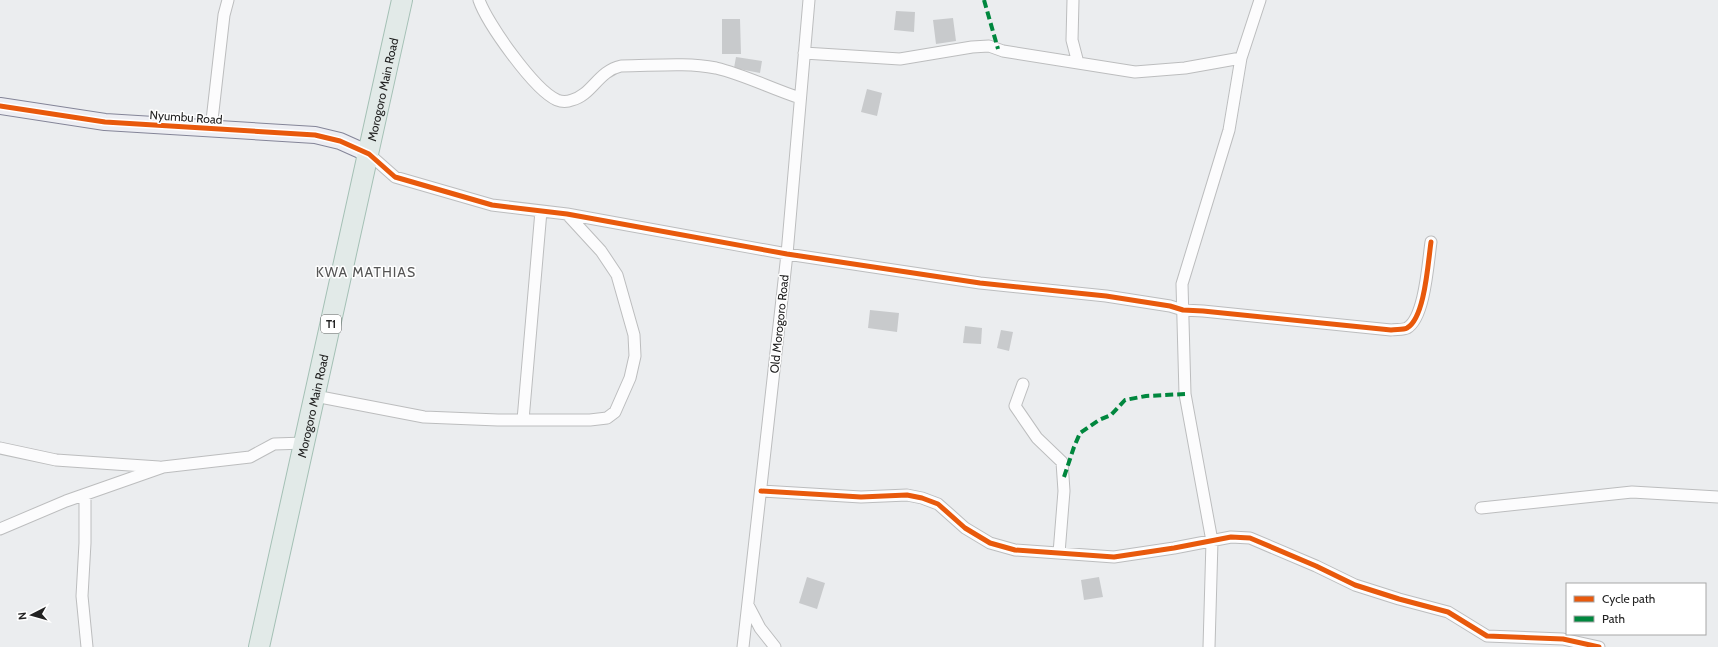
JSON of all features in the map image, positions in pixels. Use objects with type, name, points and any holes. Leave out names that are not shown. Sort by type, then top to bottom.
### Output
[{"type":"highway","name":"Morogoro Main Road","points":[[259,647],[402,0]]},
{"type":"street","points":[[211,129],[224,15],[228,0]]},
{"type":"street","points":[[479,0],[482,10],[495,30],[527,73],[556,99],[564,101],[573,100],[585,95],[596,81],[611,68],[621,66],[684,65],[716,68],[754,80],[800,98]]},
{"type":"street","name":"Old Morogoro Road","points":[[743,647],[787,254],[809,0]]},
{"type":"street","points":[[1073,0],[1072,40],[1078,63]]},
{"type":"street","points":[[1170,306],[1182,284],[1229,130],[1241,58],[1260,0]]},
{"type":"street","points":[[804,53],[900,59],[972,47],[989,46],[1003,51],[1135,72],[1185,68],[1241,58]]},
{"type":"street","name":"Nyumbu Road","points":[[0,106],[105,122],[315,135],[340,141],[369,154]]},
{"type":"street","points":[[369,154],[395,177],[492,205],[567,214],[787,254],[980,283],[1106,296],[1170,306],[1183,310],[1203,310],[1392,330],[1406,328],[1413,323],[1421,308],[1432,242]]},
{"type":"street","points":[[523,420],[542,211]]},
{"type":"street","points":[[315,396],[424,417],[523,420],[590,420],[607,418],[615,412],[630,378],[635,356],[634,335],[617,275],[601,251],[567,214]]},
{"type":"street","points":[[1182,284],[1185,394],[1212,541],[1209,647]]},
{"type":"street","points":[[1023,384],[1015,406],[1037,438],[1062,462],[1064,491],[1059,553]]},
{"type":"street","points":[[0,448],[56,460],[163,467],[250,456],[274,444],[305,443]]},
{"type":"street","points":[[0,529],[66,501],[163,467]]},
{"type":"street","points":[[760,491],[860,497],[907,495],[922,498],[938,504],[965,528],[990,543],[1015,550],[1114,557],[1231,537],[1250,538],[1355,584],[1399,599],[1448,612],[1487,636],[1563,639],[1599,647]]},
{"type":"street","points":[[1481,508],[1632,492],[1718,497]]},
{"type":"street","points":[[85,495],[85,543],[82,596],[87,647]]},
{"type":"street","points":[[748,605],[760,628],[775,647]]},
{"type":"street","points":[[1487,636],[1491,647]]},
{"type":"building","points":[[896,11],[915,12],[914,32],[894,30]]},
{"type":"building","points":[[953,18],[956,41],[936,44],[933,20]]},
{"type":"building","points":[[722,19],[740,19],[741,54],[722,54]]},
{"type":"building","points":[[736,57],[762,61],[760,73],[734,68]]},
{"type":"building","points":[[867,89],[882,93],[877,116],[861,112]]},
{"type":"building","points":[[870,310],[899,313],[897,332],[868,328]]},
{"type":"building","points":[[965,326],[982,328],[981,344],[963,343]]},
{"type":"building","points":[[1001,330],[1013,332],[1009,351],[997,348]]},
{"type":"building","points":[[807,577],[825,583],[817,609],[799,603]]},
{"type":"building","points":[[1099,577],[1103,597],[1084,600],[1081,580]]},
{"type":"marked path","points":[[984,0],[998,49]]},
{"type":"marked path","points":[[1064,477],[1080,433],[1099,420],[1111,415],[1125,400],[1146,396],[1185,394]]},
{"type":"cycle path","points":[[0,106],[105,122],[315,135],[340,141],[369,154],[395,177],[492,205],[567,214],[787,254],[980,283],[1106,296],[1170,306],[1183,310],[1391,330],[1407,328],[1413,322],[1418,313],[1425,289],[1431,242]]},
{"type":"cycle path","points":[[761,491],[861,497],[907,495],[922,498],[938,504],[965,528],[990,543],[1015,550],[1114,557],[1174,548],[1231,537],[1250,538],[1316,566],[1355,585],[1448,612],[1487,636],[1563,639],[1599,647]]},
{"type":"district","name":"KWA MATHIAS","points":[[366,272]]}]
